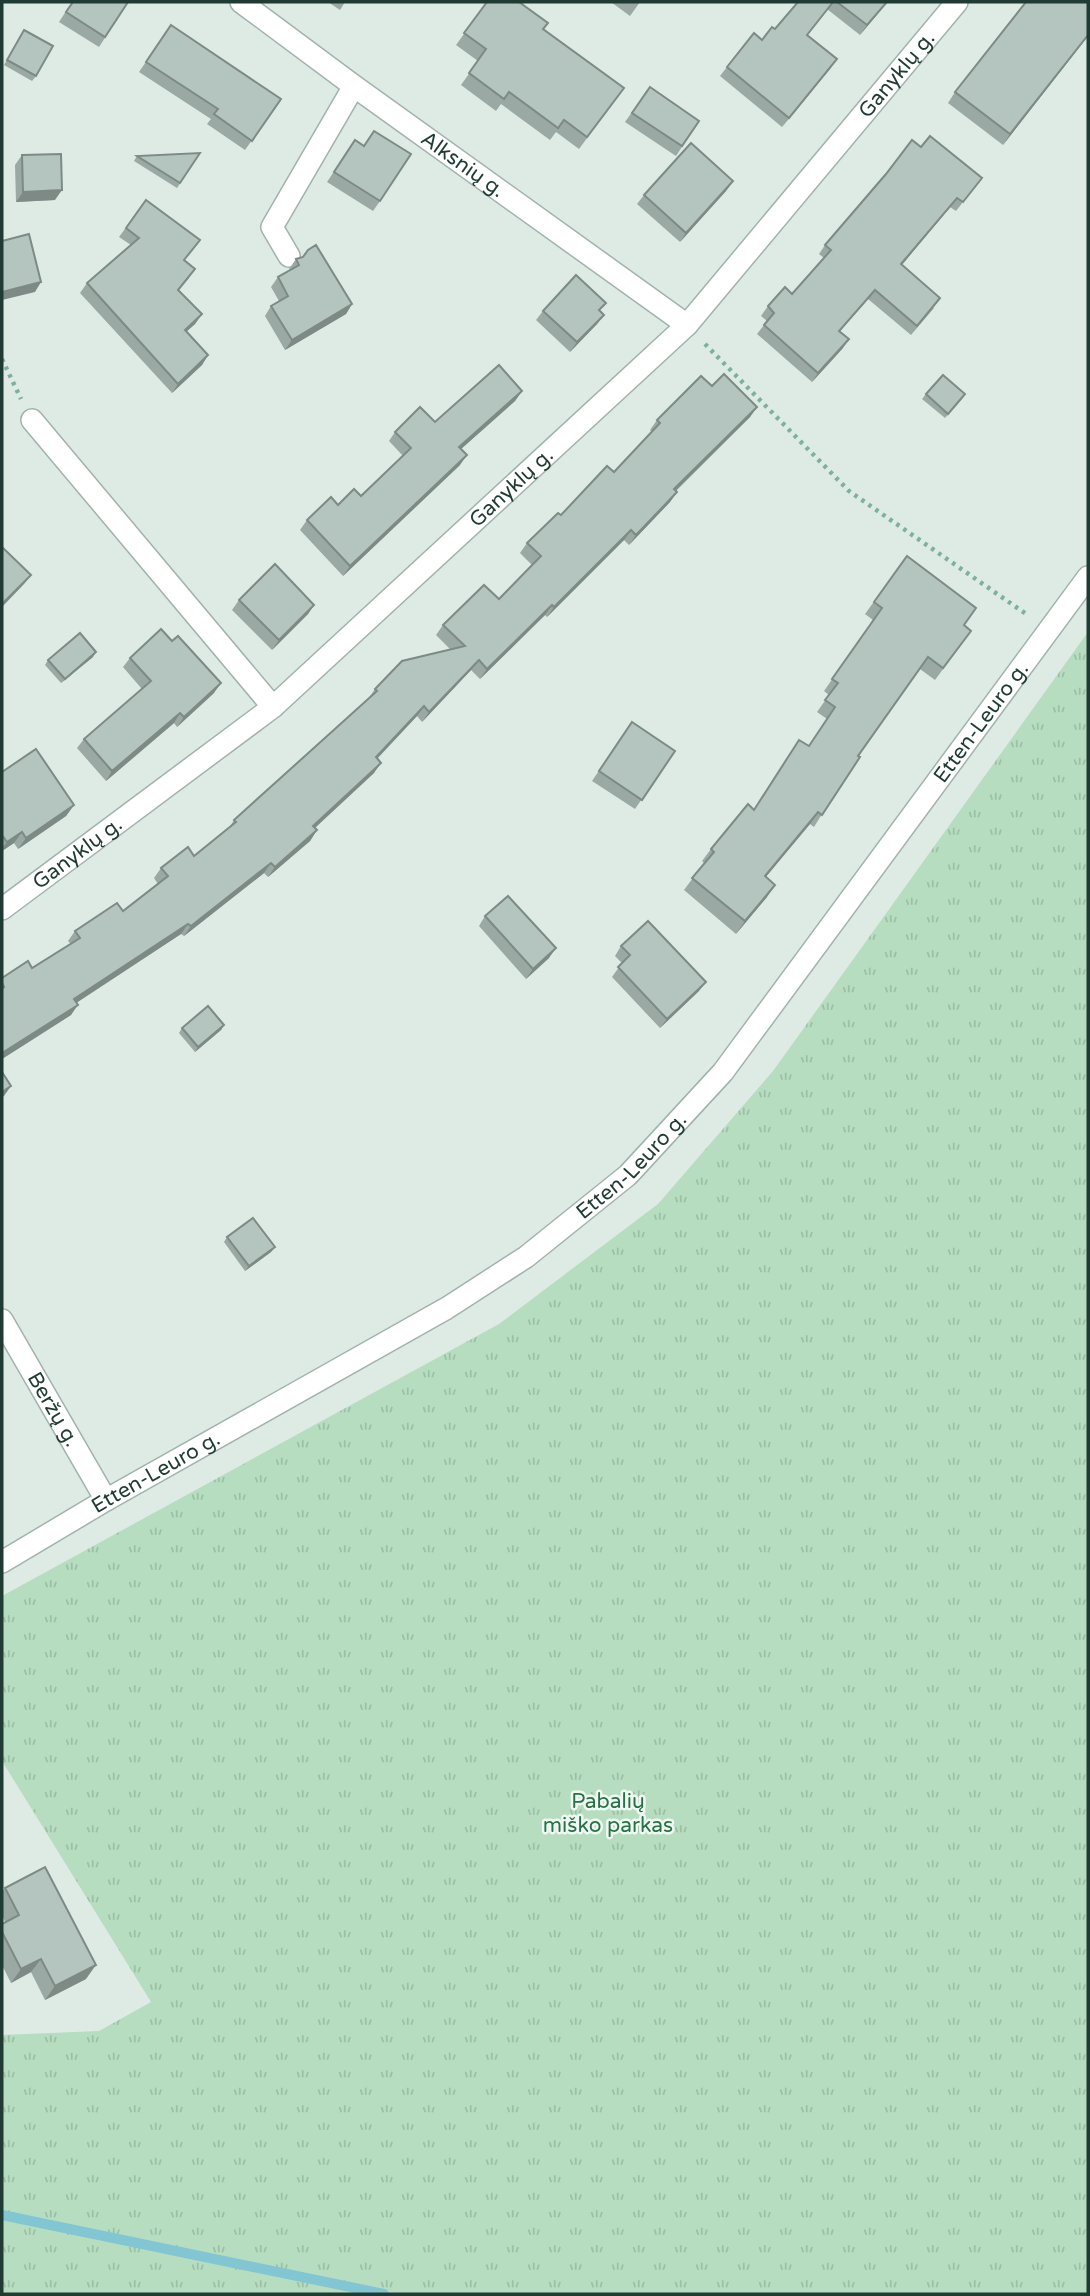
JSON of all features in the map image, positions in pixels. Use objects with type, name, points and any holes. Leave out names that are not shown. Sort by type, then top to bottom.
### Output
[{"type":"street","name":"Alksnių g.","points":[[241,2],[687,325]]},
{"type":"street","name":"Ganyklų g.","points":[[2,909],[273,707],[687,325],[957,2]]},
{"type":"street","points":[[289,256],[272,227],[354,86]]},
{"type":"street","points":[[32,420],[273,707]]},
{"type":"street","name":"Etten-Leuro g.","points":[[2,1562],[106,1500],[447,1308],[526,1258],[628,1175],[723,1072],[1088,577]]},
{"type":"street","name":"Beržų g.","points":[[2,1321],[106,1500]]},
{"type":"path","points":[[687,325],[849,491],[1050,630]]},
{"type":"path","points":[[2,359],[32,420]]},
{"type":"green space","name":"Pabalių miško parkas","points":[[1088,632],[1088,2294],[2,2294],[2,2035],[99,2031],[151,2002],[2,1761],[2,1596],[499,1324],[658,1204],[773,1071]]},
{"type":"building","points":[[73,2],[128,2],[105,37],[66,12]]},
{"type":"building","points":[[487,2],[519,2],[548,23],[543,29],[624,88],[587,137],[564,120],[558,128],[509,92],[504,99],[469,73],[486,49],[464,33]]},
{"type":"building","points":[[798,2],[833,2],[807,35],[837,59],[789,118],[727,67],[754,33],[762,40]]},
{"type":"building","points":[[837,2],[887,2],[867,25]]},
{"type":"building","points":[[1026,2],[1088,2],[1088,35],[1010,134],[955,92]]},
{"type":"building","points":[[171,25],[281,99],[252,141],[214,114],[218,109],[146,62]]},
{"type":"building","points":[[24,30],[53,46],[36,76],[7,60]]},
{"type":"building","points":[[650,87],[699,121],[682,146],[632,113]]},
{"type":"building","points":[[374,131],[411,154],[380,201],[334,172],[355,140],[364,146]]},
{"type":"building","points":[[930,136],[982,178],[963,202],[957,198],[901,264],[940,298],[917,326],[875,290],[839,331],[849,339],[818,373],[764,325],[774,313],[768,306],[785,287],[792,294],[831,250],[825,245],[912,140],[921,147]]},
{"type":"building","points":[[691,143],[733,181],[686,233],[644,195]]},
{"type":"building","points":[[200,153],[180,183],[137,156]]},
{"type":"building","points":[[61,154],[62,190],[23,192],[22,155]]},
{"type":"building","points":[[146,200],[200,240],[184,260],[195,269],[178,290],[202,314],[185,330],[208,355],[178,384],[87,283],[139,238],[126,228]]},
{"type":"building","points":[[29,234],[41,282],[2,292],[2,241]]},
{"type":"building","points":[[316,245],[352,304],[292,340],[271,306],[288,296],[278,277],[299,265],[296,259],[303,257]]},
{"type":"building","points":[[576,275],[606,303],[599,310],[604,315],[577,342],[543,311]]},
{"type":"building","points":[[499,365],[522,391],[459,447],[467,455],[350,566],[307,520],[331,497],[338,505],[354,489],[361,496],[411,448],[395,432],[420,407],[435,422]]},
{"type":"building","points":[[724,374],[757,407],[674,489],[677,492],[636,535],[631,530],[487,669],[479,660],[429,712],[424,706],[376,757],[381,763],[313,826],[317,830],[275,867],[271,863],[191,926],[188,924],[74,999],[78,1005],[2,1053],[2,978],[28,961],[32,968],[80,938],[75,931],[117,903],[123,911],[168,876],[161,868],[188,847],[194,856],[236,822],[234,820],[377,691],[375,689],[402,661],[465,646],[443,625],[484,585],[499,599],[541,556],[527,543],[558,513],[561,515],[607,466],[614,472],[660,423],[657,420],[701,376],[712,386]]},
{"type":"building","points":[[943,375],[965,394],[948,414],[926,394]]},
{"type":"building","points":[[2,547],[31,575],[2,604]]},
{"type":"building","points":[[907,556],[976,608],[964,625],[971,631],[943,668],[928,657],[858,756],[860,757],[822,815],[818,812],[765,876],[775,885],[745,921],[692,878],[714,852],[711,849],[748,804],[754,810],[799,740],[809,746],[835,707],[825,700],[838,683],[832,679],[882,608],[874,602]]},
{"type":"building","points":[[275,564],[314,605],[279,640],[239,600]]},
{"type":"building","points":[[161,629],[172,641],[178,636],[221,683],[184,717],[180,713],[112,771],[84,739],[151,681],[130,658]]},
{"type":"building","points":[[80,633],[96,652],[65,679],[48,660]]},
{"type":"building","points":[[632,722],[675,751],[642,800],[599,771]]},
{"type":"building","points":[[36,749],[74,805],[26,838],[22,832],[7,842],[2,835],[2,772]]},
{"type":"building","points":[[508,896],[556,948],[533,969],[485,916]]},
{"type":"building","points":[[648,921],[706,982],[667,1019],[618,967],[630,955],[621,946]]},
{"type":"building","points":[[208,1006],[224,1025],[198,1047],[182,1028]]},
{"type":"building","points":[[2,1072],[11,1086],[2,1092]]},
{"type":"building","points":[[253,1218],[275,1247],[249,1266],[227,1237]]},
{"type":"building","points":[[45,1867],[96,1965],[55,1986],[41,1959],[21,1969],[2,1932],[2,1924],[19,1915],[5,1888]]},
{"type":"waterway","points":[[2,2215],[384,2294]]}]
